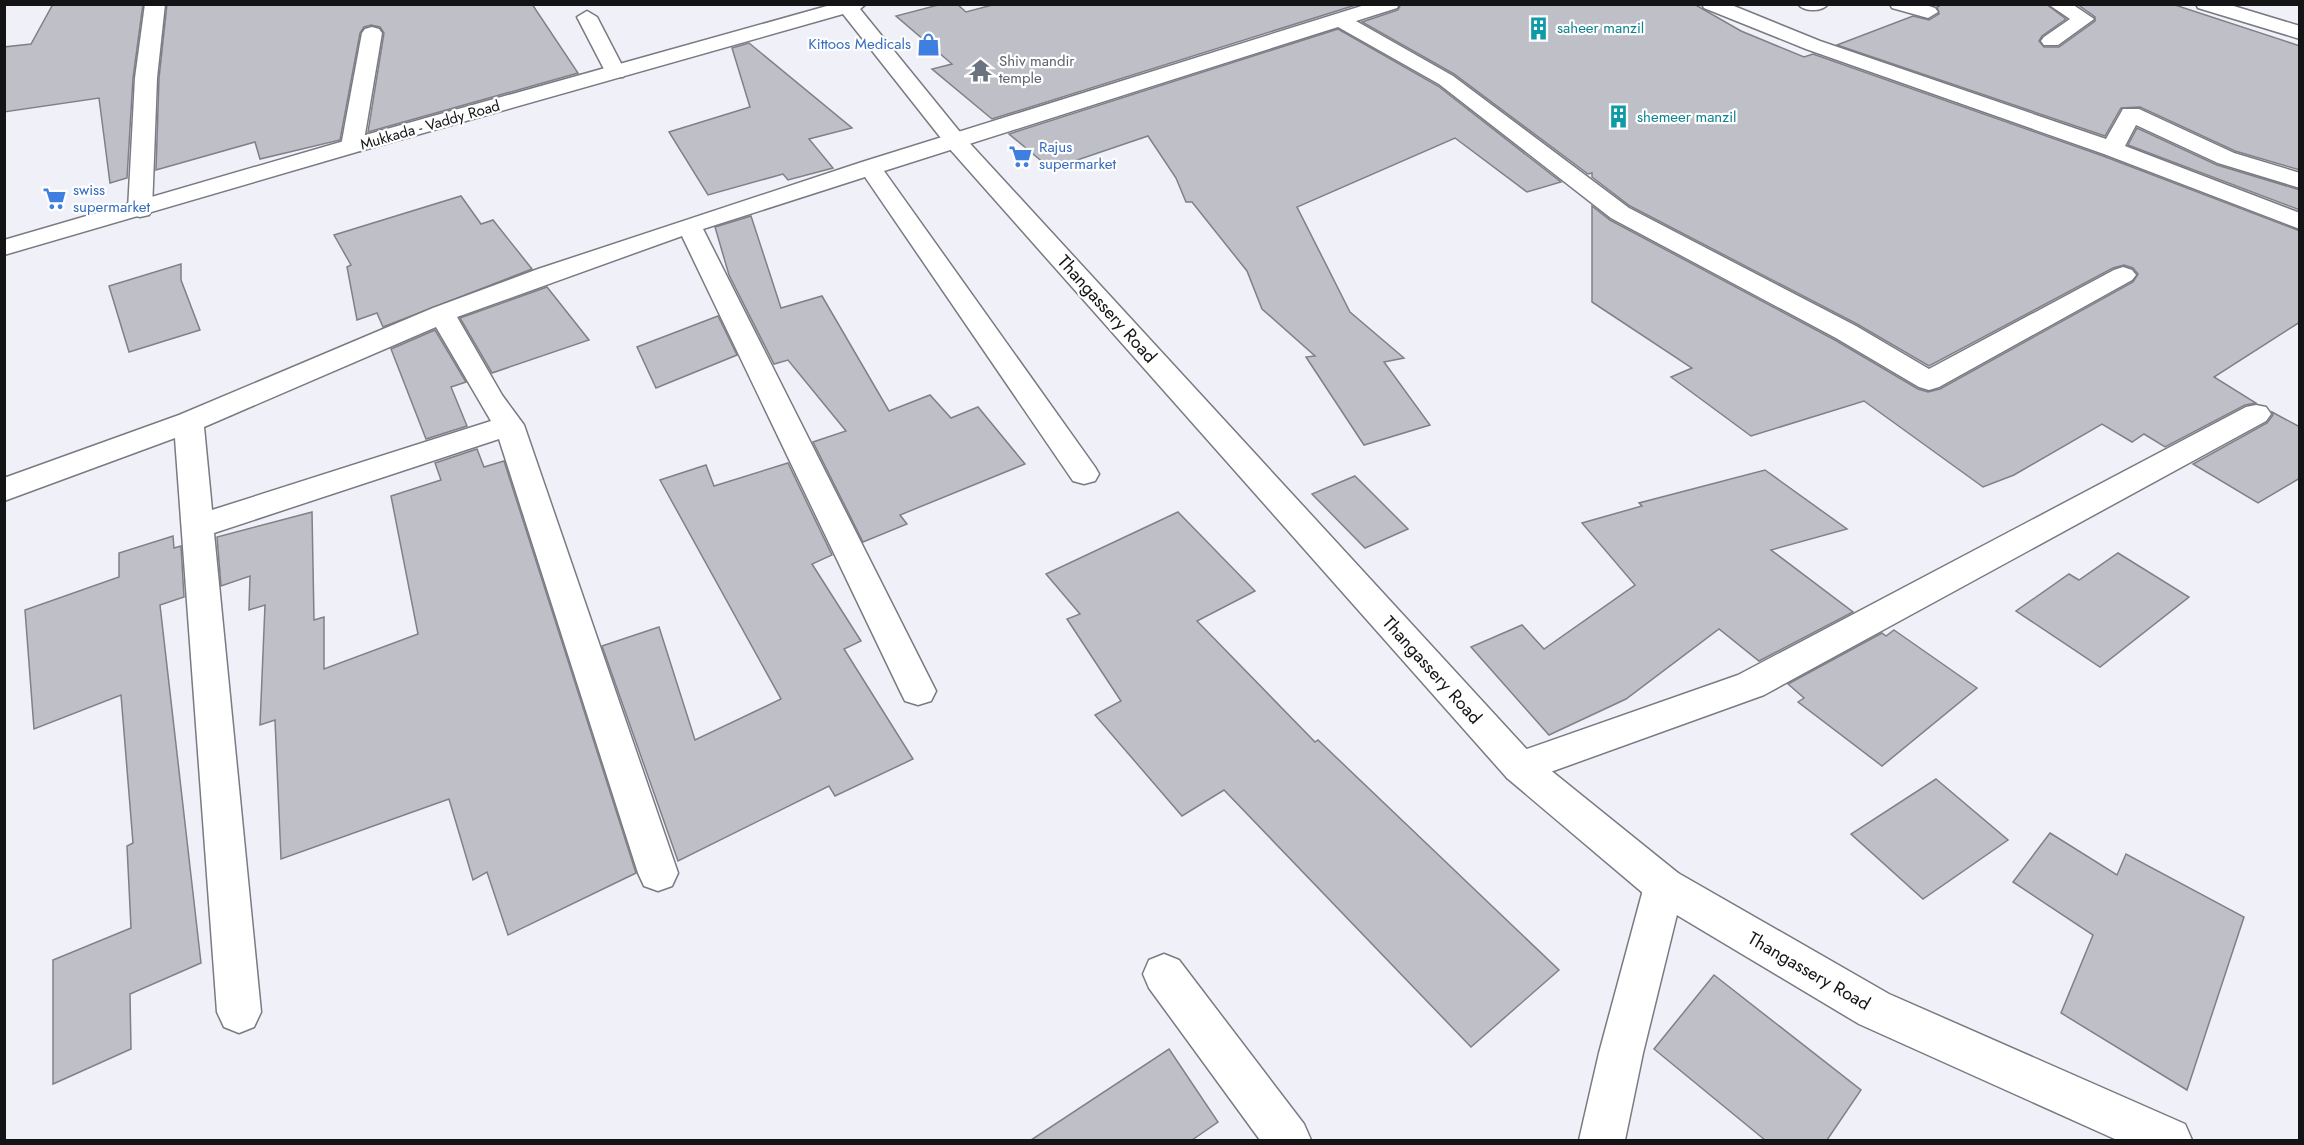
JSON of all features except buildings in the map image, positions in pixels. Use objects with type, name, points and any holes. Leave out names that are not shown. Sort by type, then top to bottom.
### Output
[{"type":"street","points":[[140,210],[146,78],[156,4]]},
{"type":"street","points":[[4,490],[189,422],[442,314],[689,225],[1390,4]]},
{"type":"street","points":[[1711,4],[1813,45],[2112,149],[2300,222]]},
{"type":"street","points":[[1807,4],[1819,4]]},
{"type":"street","points":[[1899,4],[1928,12]]},
{"type":"street","points":[[2051,41],[2084,19],[2057,4]]},
{"type":"street","points":[[2205,4],[2300,33]]},
{"type":"street","name":"Mukkada - Vaddy Road","points":[[4,248],[352,146],[850,6]]},
{"type":"street","name":"Thangassery Road","points":[[850,6],[956,142],[1520,767],[1664,886],[1874,1010],[2169,1140]]},
{"type":"street","points":[[587,17],[616,73]]},
{"type":"street","points":[[1341,21],[1446,80],[1620,213],[1846,332],[1929,381],[2123,275]]},
{"type":"street","points":[[352,146],[372,33]]},
{"type":"street","points":[[2112,149],[2131,114],[2226,158],[2300,181]]},
{"type":"street","points":[[870,167],[1084,474]]},
{"type":"street","points":[[689,225],[918,692]]},
{"type":"street","points":[[442,314],[490,398],[509,425],[572,605],[658,873]]},
{"type":"street","points":[[1520,767],[1751,685],[2256,414]]},
{"type":"street","points":[[189,422],[239,1012]]},
{"type":"street","points":[[199,526],[509,425]]},
{"type":"street","points":[[1602,1140],[1621,1053],[1664,886]]},
{"type":"street","points":[[1164,974],[1288,1140]]},
{"type":"place","name":"saheer manzil","points":[[1539,28]]},
{"type":"place","name":"Kittoos Medicals","points":[[929,44]]},
{"type":"place","name":"Shiv mandir temple","points":[[981,70]]},
{"type":"place","name":"shemeer manzil","points":[[1619,117]]},
{"type":"place","name":"Rajus supermarket","points":[[1021,156]]},
{"type":"place","name":"swiss supermarket","points":[[55,199]]}]
